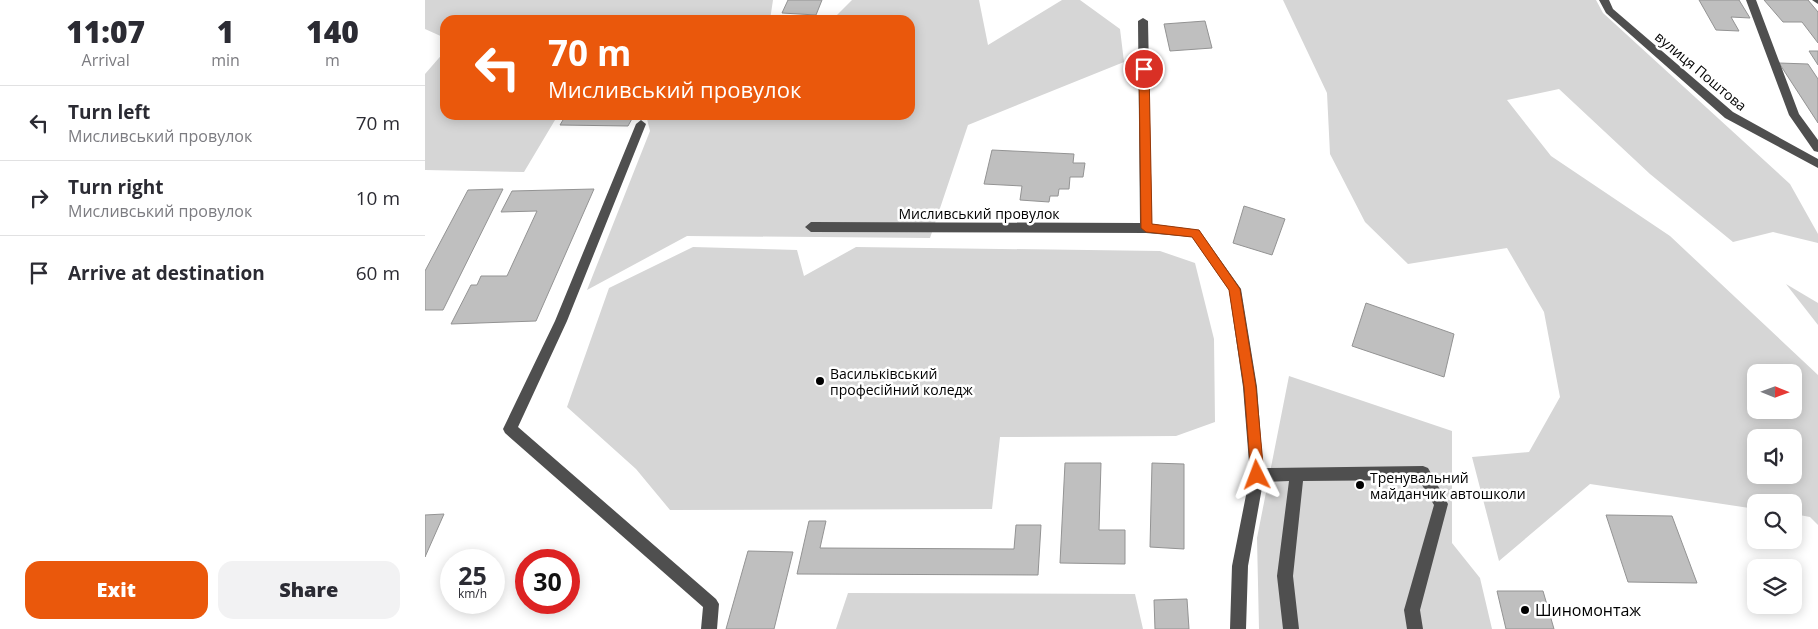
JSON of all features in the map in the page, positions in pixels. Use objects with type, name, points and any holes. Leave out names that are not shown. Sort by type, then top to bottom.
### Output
[{"type":"street","name":"вулиця Поштова","points":[[1604,0],[1609,11],[1729,115],[1818,164]]},
{"type":"street","points":[[1751,0],[1794,115],[1818,148]]},
{"type":"street","points":[[1143,21],[1146,228]]},
{"type":"street","points":[[641,124],[561,321],[510,429],[711,604],[709,629]]},
{"type":"street","name":"Мисливський провулок","points":[[811,227],[1146,228],[1195,233],[1235,289],[1250,387],[1257,475],[1240,566],[1238,629]]},
{"type":"street","points":[[1257,475],[1423,473],[1441,504],[1412,610],[1415,629]]},
{"type":"street","points":[[1291,629],[1285,576],[1297,475]]},
{"type":"shaded area","points":[[425,0],[773,0],[771,15],[440,15],[440,36],[425,29]]},
{"type":"shaded area","points":[[852,0],[979,0],[988,45],[1062,0],[1080,0],[1120,29],[1124,62],[968,125],[930,238],[687,236],[587,290],[650,131],[647,120],[915,120],[915,15],[837,15]]},
{"type":"shaded area","points":[[1283,0],[1596,0],[1603,13],[1790,184],[1818,234],[1818,243],[1773,232],[1733,242],[1650,174],[1559,89],[1507,100],[1551,156],[1670,236],[1818,375],[1818,525],[1810,517],[1802,516],[1802,494],[1747,494],[1747,508],[1590,484],[1499,561],[1472,457],[1529,452],[1560,397],[1544,312],[1507,248],[1408,264],[1365,222],[1330,154],[1327,93]]},
{"type":"shaded area","points":[[440,57],[440,120],[555,120],[524,172],[425,170],[425,74]]},
{"type":"shaded area","points":[[693,247],[797,250],[804,276],[856,247],[1160,251],[1195,263],[1214,339],[1215,422],[1176,436],[1000,437],[992,509],[670,510],[636,469],[567,407],[609,288]]},
{"type":"shaded area","points":[[1786,284],[1818,303],[1818,325]]},
{"type":"shaded area","name":"Тренувальний майданчик автошколи","points":[[1289,376],[1452,431],[1452,543],[1480,578],[1492,629],[1259,629],[1257,538]]},
{"type":"shaded area","points":[[848,593],[1135,594],[1143,629],[836,629]]},
{"type":"building","points":[[788,0],[822,0],[816,15],[782,13]]},
{"type":"building","points":[[1699,0],[1739,0],[1750,18],[1731,17],[1739,31],[1716,30]]},
{"type":"building","points":[[1764,0],[1808,0],[1818,12],[1818,43],[1802,22],[1783,22]]},
{"type":"building","points":[[1205,21],[1212,48],[1170,51],[1164,24]]},
{"type":"building","points":[[1809,51],[1818,51],[1818,65]]},
{"type":"building","points":[[1779,63],[1808,64],[1818,79],[1818,123]]},
{"type":"building","points":[[563,120],[631,120],[628,126],[560,125]]},
{"type":"building","points":[[992,150],[1074,154],[1073,163],[1085,163],[1083,177],[1070,177],[1069,189],[1059,189],[1058,196],[1050,196],[1049,202],[1020,200],[1022,186],[984,184]]},
{"type":"building","points":[[503,189],[443,310],[425,310],[425,271],[468,190]]},
{"type":"building","points":[[594,189],[536,321],[451,324],[471,285],[477,285],[481,276],[507,276],[537,211],[501,212],[512,191]]},
{"type":"building","points":[[1244,206],[1285,219],[1272,255],[1233,243]]},
{"type":"building","points":[[1366,303],[1454,334],[1444,377],[1352,346]]},
{"type":"building","points":[[1065,463],[1101,463],[1099,530],[1125,530],[1125,564],[1060,563]]},
{"type":"building","points":[[1152,463],[1184,464],[1184,549],[1150,547]]},
{"type":"building","points":[[444,514],[425,557],[425,515]]},
{"type":"building","points":[[1606,515],[1672,516],[1697,583],[1628,582]]},
{"type":"building","points":[[809,521],[826,521],[820,548],[1014,549],[1016,525],[1041,525],[1038,575],[797,574]]},
{"type":"building","points":[[748,551],[793,552],[774,629],[726,629]]},
{"type":"building","name":"Шиномонтаж","points":[[1497,591],[1543,591],[1554,629],[1506,629]]},
{"type":"building","points":[[1187,599],[1189,629],[1155,629],[1154,600]]},
{"type":"place","name":"Васильківський професійний коледж","points":[[820,381]]},
{"type":"place","name":"Тренувальний майданчик автошколи","points":[[1360,485]]},
{"type":"place","name":"Шиномонтаж","points":[[1525,610]]},
{"type":"route","points":[[1144,69],[1146,228],[1195,233],[1235,289],[1250,387],[1257,475]]}]
